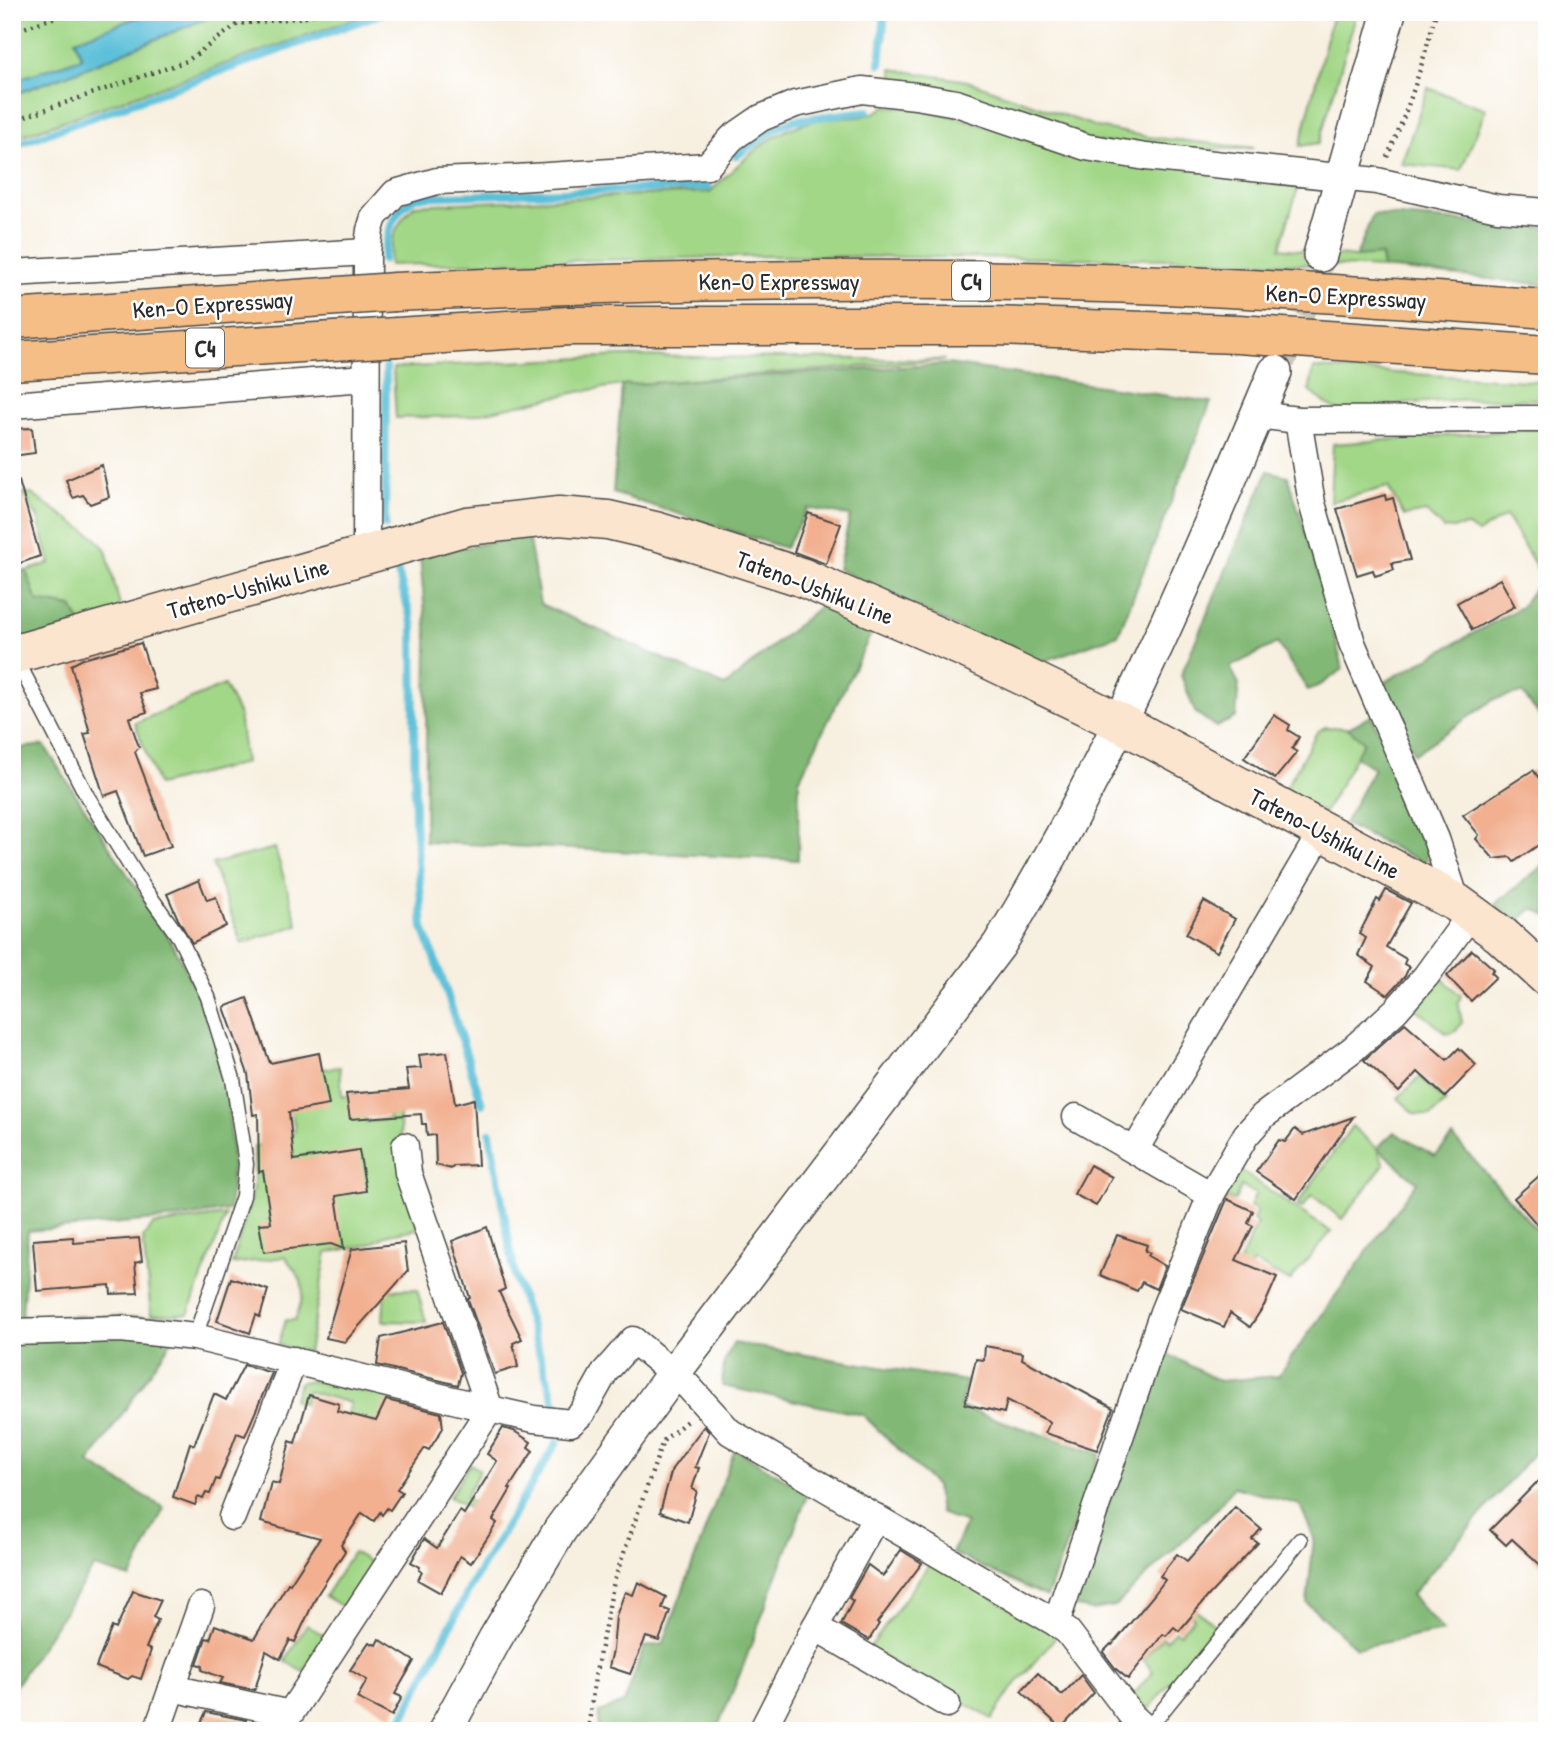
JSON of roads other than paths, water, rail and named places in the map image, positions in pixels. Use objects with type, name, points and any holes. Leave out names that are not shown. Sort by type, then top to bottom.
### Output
[{"type":"highway","name":"Ken-O Expressway","points":[[12,319],[395,292],[714,281],[946,280],[1102,283],[1547,309]]},
{"type":"highway","name":"Ken-O Expressway","points":[[12,361],[569,326],[993,326],[1238,334],[1547,355]]},
{"type":"main road","name":"Tateno-Ushiku Line","points":[[13,655],[467,526],[559,516],[608,520],[659,532],[801,577],[967,649],[1121,723],[1464,909],[1502,934],[1547,977]]},
{"type":"street","points":[[1320,255],[1389,12]]},
{"type":"street","points":[[366,555],[367,252],[374,217],[395,193],[437,181],[707,166],[732,138],[761,118],[795,104],[862,90],[956,103],[1087,147],[1146,157],[1344,176],[1498,208],[1547,212]]},
{"type":"street","points":[[12,273],[367,252]]},
{"type":"street","points":[[445,1731],[495,1639],[560,1530],[673,1374],[999,945],[1061,839],[1121,723],[1275,372]]},
{"type":"street","points":[[12,405],[365,379]]},
{"type":"street","points":[[1257,415],[1298,420],[1547,419]]},
{"type":"street","points":[[1056,1623],[1163,1312],[1211,1195],[1246,1135],[1263,1116],[1353,1049],[1396,1010],[1426,976],[1464,909],[1352,643],[1312,503],[1298,420]]},
{"type":"street","points":[[1135,1150],[1322,831]]},
{"type":"street","points":[[1076,1117],[1211,1195]]},
{"type":"street","points":[[405,1146],[408,1172],[491,1409]]},
{"type":"street","points":[[12,1332],[121,1329],[195,1337],[534,1419],[571,1423],[582,1413],[605,1372],[633,1340],[687,1385],[730,1432],[1068,1632],[1132,1716],[1147,1731]]},
{"type":"street","points":[[232,1517],[294,1360]]},
{"type":"street","points":[[172,1688],[289,1714],[491,1409]]},
{"type":"street","points":[[762,1731],[815,1627],[876,1517]]},
{"type":"street","points":[[157,1731],[201,1606]]},
{"type":"street","points":[[815,1627],[947,1704]]},
{"type":"lane","points":[[13,655],[87,796],[144,888],[179,937],[208,997],[233,1079],[246,1164],[243,1196],[195,1337]]},
{"type":"lane","points":[[1147,1731],[1300,1540]]},
{"type":"water","points":[[152,12],[222,12],[12,95],[12,81],[82,58],[75,40]]},
{"type":"waterway","points":[[12,14],[17,12]]},
{"type":"waterway","points":[[12,146],[386,12]]},
{"type":"waterway","points":[[880,64],[885,12]]},
{"type":"waterway","points":[[736,156],[777,128],[794,120],[868,111]]},
{"type":"waterway","points":[[383,260],[395,217],[416,197],[708,187]]},
{"type":"waterway","points":[[385,525],[386,367]]},
{"type":"waterway","points":[[395,562],[413,626],[415,819],[423,928],[444,984],[482,1104]]},
{"type":"waterway","points":[[490,1133],[515,1276],[555,1403]]},
{"type":"waterway","points":[[396,1731],[475,1578],[557,1442]]},
{"type":"tunnel","points":[[1279,361],[1320,255]]}]
